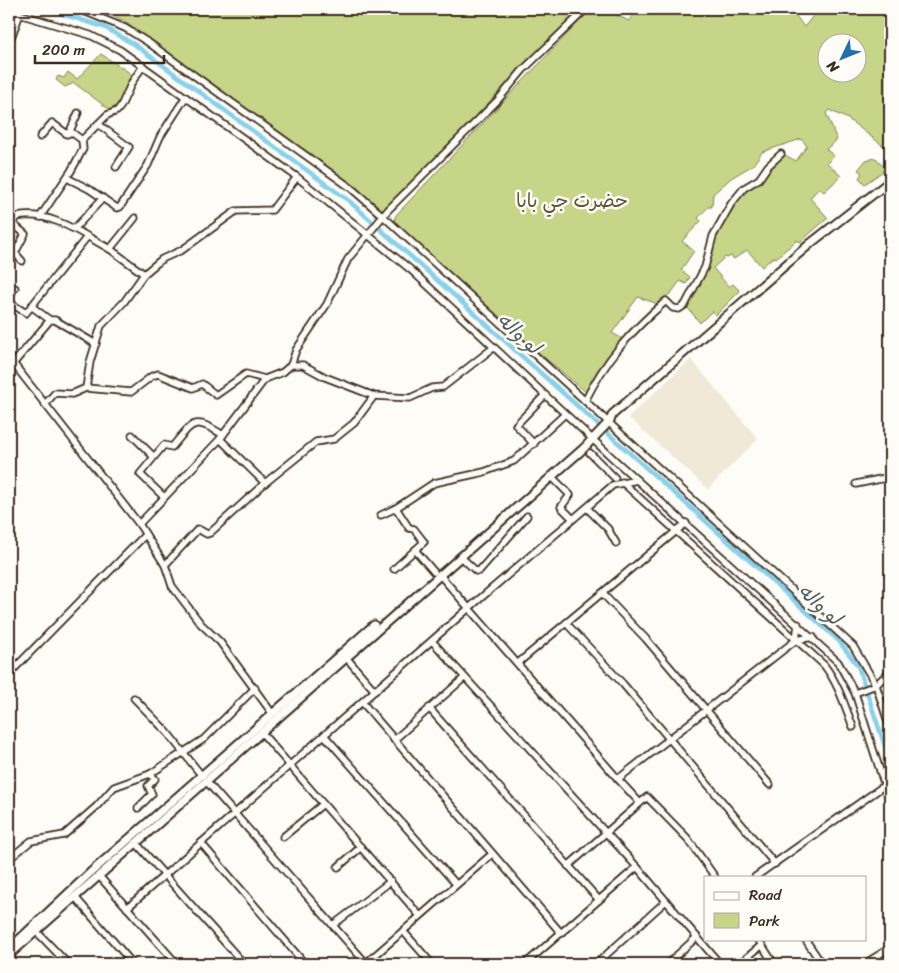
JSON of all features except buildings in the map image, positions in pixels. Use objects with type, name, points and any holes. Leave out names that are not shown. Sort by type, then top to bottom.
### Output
[{"type":"main road","points":[[866,202],[890,181]]},
{"type":"main road","points":[[437,573],[460,556],[593,439],[607,424],[613,414],[692,348],[811,243],[890,186]]},
{"type":"main road","points":[[9,948],[204,778],[261,732],[344,655],[581,445],[593,439]]},
{"type":"main road","points":[[9,955],[75,897],[89,880],[99,876],[136,843],[272,713],[344,655]]},
{"type":"street","points":[[79,9],[125,28],[149,43],[351,188],[585,401],[607,424],[830,623],[853,646],[874,686],[890,728]]},
{"type":"street","points":[[138,524],[222,437],[265,379],[283,372],[291,364],[296,350],[328,304],[348,259],[367,234],[498,100],[523,70],[586,9]]},
{"type":"street","points":[[9,11],[90,35],[120,50],[297,177],[410,270],[617,462],[813,637],[838,662],[858,692],[890,802]]},
{"type":"street","points":[[9,43],[20,14]]},
{"type":"street","points":[[40,217],[67,178],[82,148],[82,140],[98,124],[121,106],[132,82],[144,66]]},
{"type":"street","points":[[67,178],[118,208],[124,203],[148,165],[160,137],[185,98]]},
{"type":"street","points":[[71,132],[78,113]]},
{"type":"street","points":[[40,137],[52,123],[67,134],[71,132],[82,140]]},
{"type":"street","points":[[98,124],[129,148],[116,167]]},
{"type":"street","points":[[585,401],[600,372],[640,323],[666,301],[673,308],[679,309],[685,305],[705,267],[713,236],[731,204],[744,188],[759,179],[768,166],[781,154]]},
{"type":"street","points":[[46,404],[55,393],[72,394],[82,392],[86,388],[90,362],[101,326],[124,302],[144,274],[162,259],[182,250],[236,212],[272,210],[297,177]]},
{"type":"street","points":[[75,228],[103,198]]},
{"type":"street","points":[[9,213],[17,217],[40,217],[75,228],[87,237],[110,249],[144,274]]},
{"type":"street","points":[[17,217],[10,226],[25,234],[15,253],[22,261]]},
{"type":"street","points":[[110,249],[135,218]]},
{"type":"street","points":[[9,302],[24,313],[87,237]]},
{"type":"street","points":[[9,295],[12,288]]},
{"type":"street","points":[[31,306],[50,320],[55,320],[96,344]]},
{"type":"street","points":[[13,364],[50,320]]},
{"type":"street","points":[[291,364],[303,365],[325,377],[374,396],[410,398],[432,388],[443,387],[493,348]]},
{"type":"street","points":[[9,358],[138,524],[165,565],[172,586],[201,624],[220,642],[272,713]]},
{"type":"street","points":[[86,388],[131,392],[152,376],[158,374],[193,388],[202,384],[216,395],[246,374],[265,379]]},
{"type":"street","points":[[534,444],[516,425],[545,395]]},
{"type":"street","points":[[165,565],[198,529],[207,534],[210,533],[265,483],[316,442],[334,439],[354,423],[374,396]]},
{"type":"street","points":[[381,515],[396,508],[434,483],[484,472],[514,461],[565,414]]},
{"type":"street","points":[[164,497],[140,476],[153,456],[164,445],[172,447],[188,428],[198,423],[205,423],[222,437],[265,483]]},
{"type":"street","points":[[132,436],[153,456]]},
{"type":"street","points":[[590,453],[615,478]]},
{"type":"street","points":[[613,485],[617,462]]},
{"type":"street","points":[[551,476],[570,495],[561,506],[574,519]]},
{"type":"street","points":[[856,484],[890,477]]},
{"type":"street","points":[[127,908],[469,608],[613,485],[637,480]]},
{"type":"street","points":[[622,482],[831,673],[853,727]]},
{"type":"street","points":[[394,569],[424,542],[414,529],[409,528],[396,508]]},
{"type":"street","points":[[587,508],[608,529],[616,543]]},
{"type":"street","points":[[460,556],[476,571],[479,571],[527,516]]},
{"type":"street","points":[[518,663],[686,523]]},
{"type":"street","points":[[9,674],[144,535]]},
{"type":"street","points":[[415,550],[518,663],[640,803]]},
{"type":"street","points":[[602,593],[646,639],[770,785]]},
{"type":"street","points":[[566,623],[623,684],[775,864]]},
{"type":"street","points":[[796,640],[798,624]]},
{"type":"street","points":[[618,779],[796,640],[813,637]]},
{"type":"street","points":[[432,641],[637,866],[720,964]]},
{"type":"street","points":[[344,655],[375,691]]},
{"type":"street","points":[[858,692],[874,686],[890,672]]},
{"type":"street","points":[[394,740],[464,678]]},
{"type":"street","points":[[9,860],[32,841],[64,835],[96,807],[114,786],[150,774],[204,739],[255,688]]},
{"type":"street","points":[[134,698],[366,963],[492,854]]},
{"type":"street","points":[[362,702],[561,933]]},
{"type":"street","points":[[429,708],[599,900]]},
{"type":"street","points":[[261,732],[420,916]]},
{"type":"street","points":[[324,735],[456,884]]},
{"type":"street","points":[[138,808],[152,794],[148,786],[155,779],[150,774]]},
{"type":"street","points":[[759,876],[885,785]]},
{"type":"street","points":[[568,866],[640,803],[649,798],[688,839],[714,876]]},
{"type":"street","points":[[283,837],[323,804]]},
{"type":"street","points":[[136,843],[166,874],[244,964]]},
{"type":"street","points":[[201,843],[305,964]]},
{"type":"street","points":[[338,868],[361,847]]},
{"type":"street","points":[[526,964],[637,866]]},
{"type":"street","points":[[99,876],[177,964]]},
{"type":"street","points":[[333,925],[391,881]]},
{"type":"street","points":[[75,897],[133,964]]},
{"type":"street","points":[[596,964],[666,901]]},
{"type":"street","points":[[36,931],[68,964]]},
{"type":"street","points":[[403,931],[432,964]]},
{"type":"street","points":[[667,964],[697,937]]},
{"type":"street","points":[[806,940],[822,964]]},
{"type":"street","points":[[739,964],[760,942],[774,964]]},
{"type":"street","points":[[864,964],[890,948]]},
{"type":"street","points":[[122,964],[128,958]]},
{"type":"shaded area","points":[[691,359],[758,439],[708,489],[628,417]]},
{"type":"green space","points":[[96,9],[580,9],[382,211],[352,185],[122,20]]},
{"type":"green space","name":"حضرت جي بابا","points":[[591,9],[604,9],[629,21],[636,9],[791,9],[804,27],[819,9],[890,9],[890,151],[848,119],[829,110],[826,113],[837,140],[826,149],[834,156],[827,163],[841,176],[824,192],[819,188],[810,198],[828,218],[800,242],[797,240],[762,267],[747,250],[734,259],[731,256],[725,257],[713,268],[729,287],[733,284],[740,291],[716,315],[712,311],[700,323],[687,307],[700,283],[715,236],[733,206],[741,195],[760,181],[770,168],[785,155],[796,161],[807,146],[801,139],[762,152],[753,165],[731,178],[713,194],[712,207],[708,207],[698,218],[701,221],[682,241],[694,251],[681,270],[690,277],[686,284],[680,281],[672,292],[658,304],[638,297],[612,333],[623,339],[597,371],[586,392],[527,343],[394,221],[396,215]]},
{"type":"green space","points":[[101,54],[133,75],[118,104],[110,110],[74,83],[65,87],[56,80],[58,76],[64,78],[68,72],[77,79]]},
{"type":"green space","points":[[876,158],[886,169],[865,184],[859,178],[862,173],[858,170],[866,160]]},
{"type":"waterway","name":"لو واله","points":[[46,9],[104,27],[135,45],[349,201],[838,640],[858,666],[890,761]]}]
